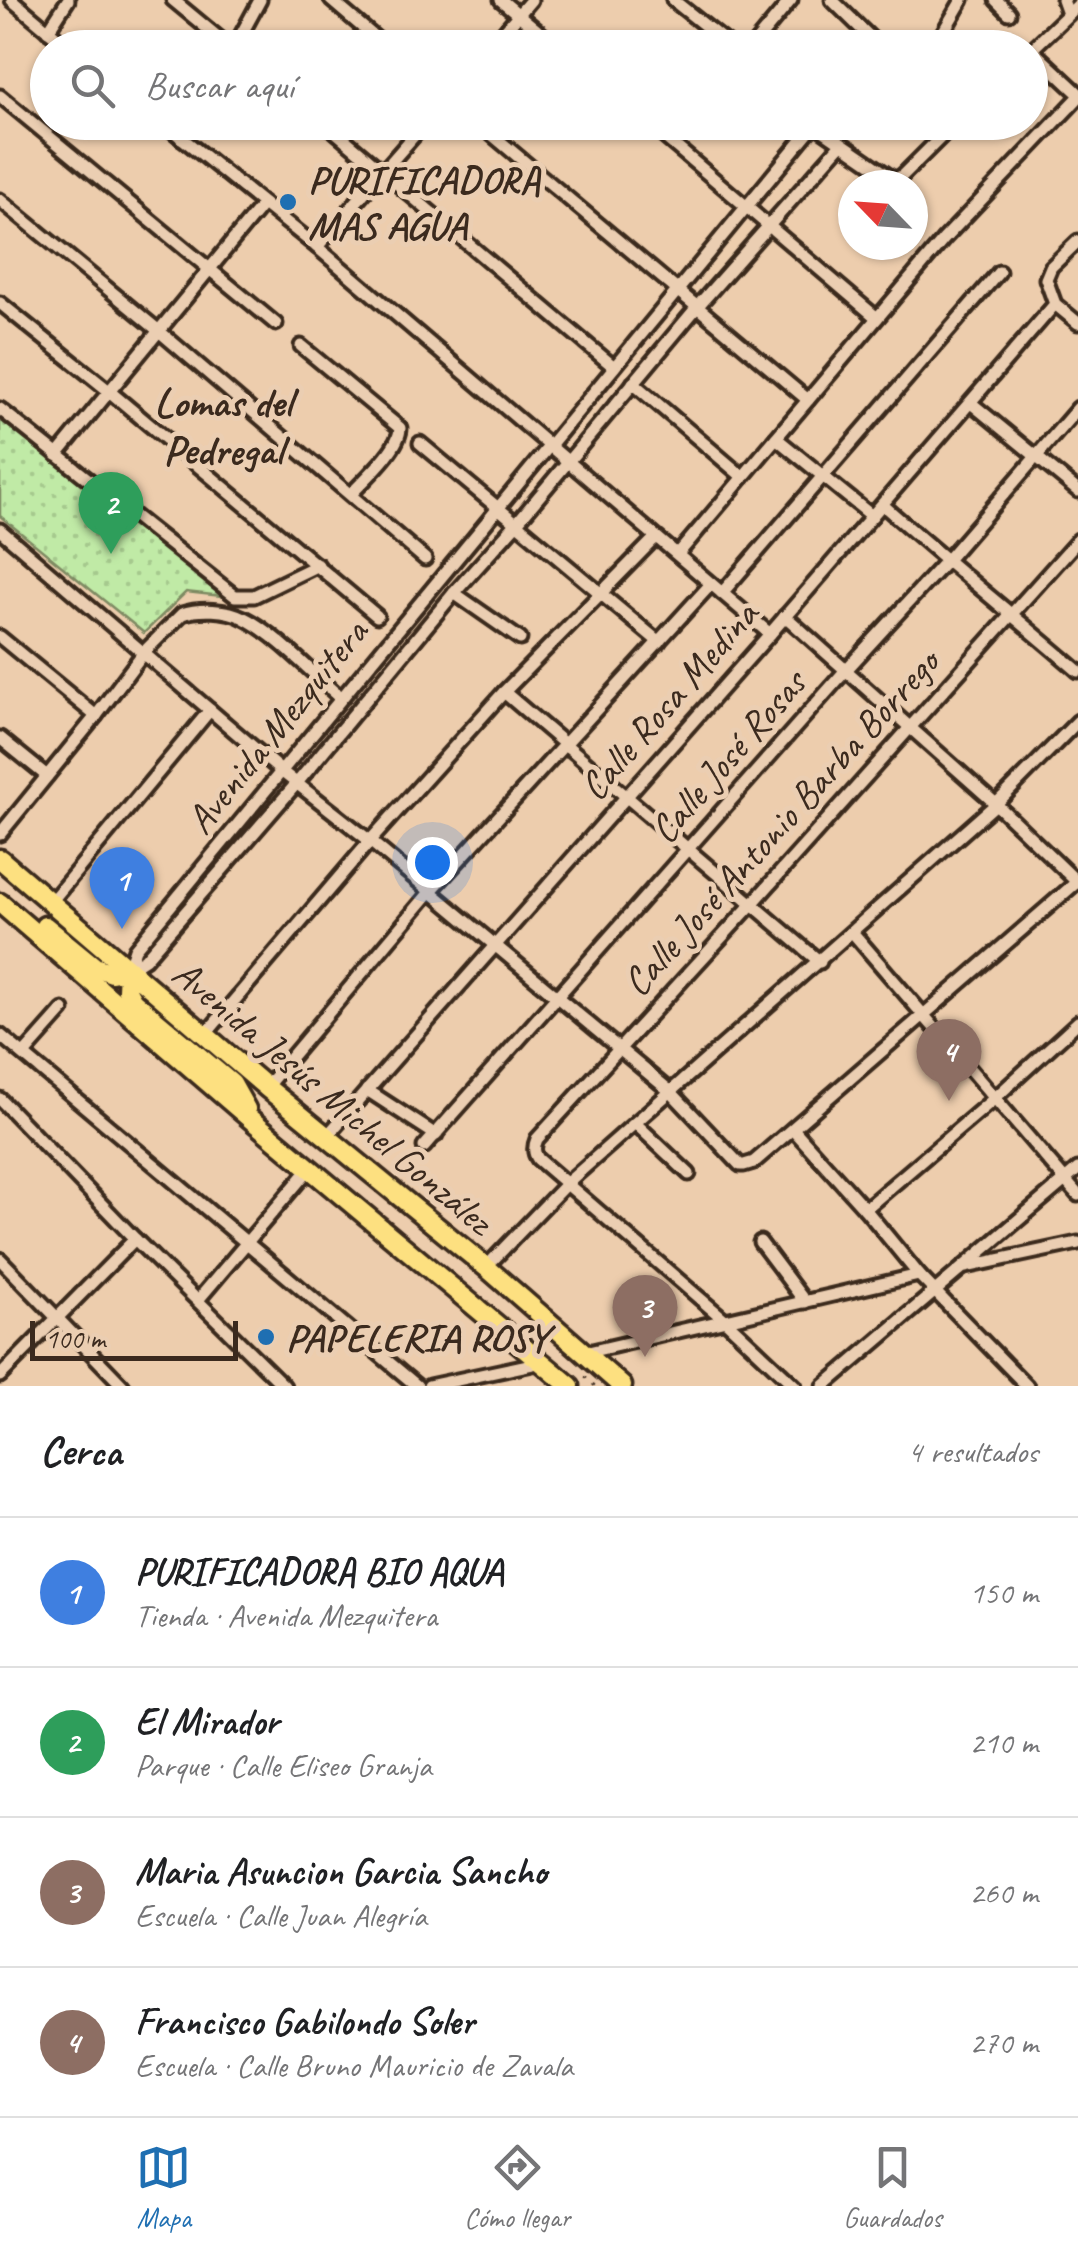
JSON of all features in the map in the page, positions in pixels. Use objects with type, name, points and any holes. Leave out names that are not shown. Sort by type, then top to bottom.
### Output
[{"type":"main road","name":"Avenida Jesús Michel González","points":[[0,860],[622,1386]]},
{"type":"main road","points":[[0,890],[95,968],[112,973],[128,970],[127,990],[133,1001],[232,1084],[254,1122]]},
{"type":"main road","name":"Avenida Jesús Michel González","points":[[0,903],[570,1386]]},
{"type":"street","points":[[12,0],[47,30]]},
{"type":"street","points":[[49,30],[68,0]]},
{"type":"street","points":[[174,0],[211,30]]},
{"type":"street","points":[[243,30],[260,0]]},
{"type":"street","points":[[331,0],[366,30]]},
{"type":"street","points":[[501,0],[537,30]]},
{"type":"street","points":[[505,30],[531,0]]},
{"type":"street","points":[[674,0],[711,30]]},
{"type":"street","points":[[766,30],[790,0]]},
{"type":"street","points":[[832,0],[863,30]]},
{"type":"street","points":[[944,30],[962,0]]},
{"type":"street","points":[[996,0],[1009,13]]},
{"type":"street","points":[[1048,34],[1073,10],[1063,0]]},
{"type":"street","points":[[1048,66],[1078,95],[1048,127]]},
{"type":"street","points":[[0,96],[30,121]]},
{"type":"street","points":[[54,140],[276,324]]},
{"type":"street","points":[[183,140],[317,247],[770,634]]},
{"type":"street","points":[[346,140],[614,368]]},
{"type":"street","points":[[317,247],[411,140]]},
{"type":"street","points":[[498,140],[808,400]]},
{"type":"street","points":[[668,140],[878,318]]},
{"type":"street","name":"Avenida Mezquitera","points":[[128,970],[135,949],[679,292],[799,140]]},
{"type":"street","name":"Avenida Mezquitera","points":[[835,140],[895,180],[938,140]]},
{"type":"street","points":[[678,554],[944,239],[1036,140]]},
{"type":"street","name":"Avenida Mezquitera","points":[[128,970],[145,959],[297,783],[632,383],[841,144]]},
{"type":"street","points":[[0,200],[425,559]]},
{"type":"street","points":[[57,454],[263,204]]},
{"type":"street","points":[[1078,241],[1046,274],[1056,304],[1078,323]]},
{"type":"street","points":[[722,593],[999,272]]},
{"type":"street","points":[[0,302],[377,616]]},
{"type":"street","name":"Calle Rosa Medina","points":[[327,1136],[1056,304]]},
{"type":"street","points":[[301,346],[396,424],[401,433],[352,494]]},
{"type":"street","points":[[632,383],[743,478]]},
{"type":"street","points":[[971,403],[1078,491]]},
{"type":"street","name":"Calle José Rosas","points":[[424,1148],[1078,408]]},
{"type":"street","points":[[0,409],[229,592],[254,596],[318,564]]},
{"type":"street","points":[[776,438],[872,516]]},
{"type":"street","points":[[420,443],[659,642]]},
{"type":"street","points":[[882,505],[1078,672]]},
{"type":"street","points":[[0,530],[281,771],[370,840],[671,1092],[744,1166],[754,1162],[1078,882],[785,616]]},
{"type":"street","points":[[205,1035],[370,840],[504,692],[656,537]]},
{"type":"street","name":"Calle José Antonio Barba Borrego","points":[[567,1184],[538,1159],[534,1150],[538,1139],[1078,540]]},
{"type":"street","points":[[266,1086],[430,892],[712,584]]},
{"type":"street","points":[[454,593],[520,639]]},
{"type":"street","points":[[0,834],[144,652],[182,614],[199,611],[246,618],[342,698]]},
{"type":"street","points":[[0,637],[96,716]]},
{"type":"street","points":[[504,692],[820,962]]},
{"type":"street","points":[[50,903],[210,710]]},
{"type":"street","points":[[486,1268],[567,1184],[996,804],[1078,722]]},
{"type":"street","points":[[0,738],[46,776]]},
{"type":"street","points":[[853,933],[1078,1195]]},
{"type":"street","points":[[24,1054],[63,1010]]},
{"type":"street","points":[[865,1209],[1078,1022]]},
{"type":"street","points":[[3,1042],[24,1054],[417,1386]]},
{"type":"street","points":[[366,1090],[436,1134]]},
{"type":"street","points":[[0,1099],[284,1386]]},
{"type":"street","points":[[635,1123],[689,1174]]},
{"type":"street","points":[[792,1128],[919,1274],[1027,1386]]},
{"type":"street","points":[[198,1300],[310,1168]]},
{"type":"street","points":[[824,1386],[1078,1169]]},
{"type":"street","points":[[567,1184],[795,1386]]},
{"type":"street","points":[[0,1376],[135,1238]]},
{"type":"street","points":[[760,1242],[805,1302]]},
{"type":"street","points":[[961,1268],[1078,1243]]},
{"type":"street","points":[[0,1260],[124,1386]]},
{"type":"street","points":[[584,1353],[919,1274]]},
{"type":"street","points":[[429,1386],[542,1362]]},
{"type":"green space","points":[[0,416],[231,597],[186,592],[144,633],[0,516]]},
{"type":"place","name":"PURIFICADORA MAS AGUA","points":[[288,202]]},
{"type":"place","name":"El Mirador","points":[[111,554]]},
{"type":"place","name":"PURIFICADORA BIO AQUA","points":[[122,929]]},
{"type":"place","name":"Francisco Gabilondo Soler","points":[[949,1101]]},
{"type":"place","name":"PAPELERIA ROSY","points":[[266,1337]]},
{"type":"place","name":"Maria Asuncion Garcia Sancho","points":[[645,1357]]},
{"type":"district","name":"Lomas del Pedregal","points":[[223,425]]}]
